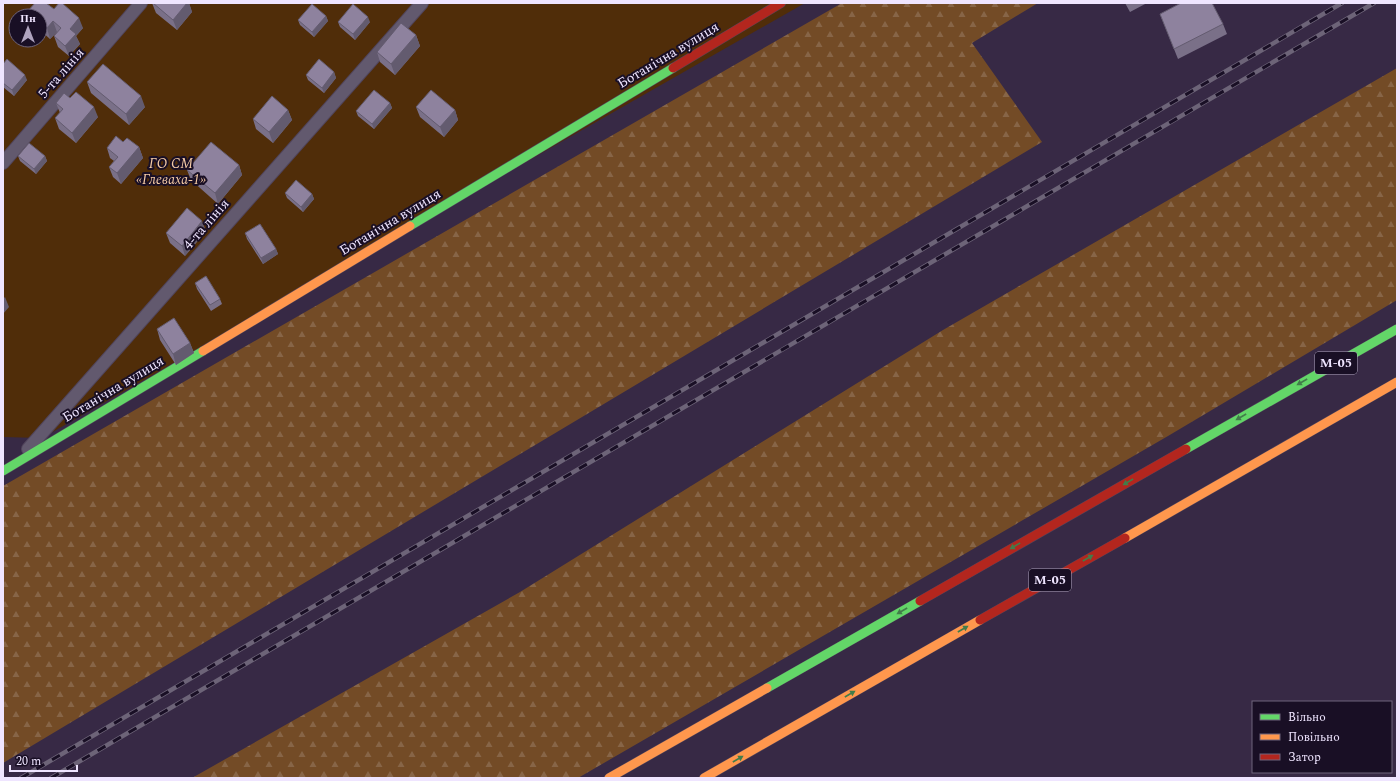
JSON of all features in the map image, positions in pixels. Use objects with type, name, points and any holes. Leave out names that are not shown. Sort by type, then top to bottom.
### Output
[{"type":"main road","name":"Ботанічна вулиця","points":[[3,472],[781,3]]},
{"type":"main road","name":"М-05","points":[[609,778],[1397,329]]},
{"type":"main road","name":"М-05","points":[[704,778],[1397,382]]},
{"type":"lane","name":"5-та лінія","points":[[3,164],[141,3]]},
{"type":"lane","name":"4-та лінія","points":[[14,465],[422,3]]},
{"type":"green space","name":"ГО СМ «Глеваха-1»","points":[[3,3],[805,3],[42,438],[3,437]]},
{"type":"green space","points":[[842,3],[1038,3],[972,43],[1042,142],[3,763],[3,486]]},
{"type":"green space","points":[[1397,68],[1397,300],[1168,436],[578,778],[192,778],[520,592],[943,330]]},
{"type":"building","points":[[35,3],[46,3],[54,9],[59,3],[62,3],[79,18],[70,29],[76,34],[65,46],[54,36],[61,28],[53,21],[48,27],[48,8],[31,8]]},
{"type":"building","points":[[153,3],[187,3],[173,20]]},
{"type":"building","points":[[1181,3],[1212,3],[1223,24],[1174,49],[1160,14]]},
{"type":"building","points":[[312,4],[326,16],[312,32],[298,20]]},
{"type":"building","points":[[353,4],[368,17],[353,34],[338,22]]},
{"type":"building","points":[[401,23],[416,35],[391,64],[377,52]]},
{"type":"building","points":[[7,59],[25,75],[12,90],[3,83],[3,64]]},
{"type":"building","points":[[319,59],[334,72],[322,88],[306,75]]},
{"type":"building","points":[[103,64],[141,96],[126,114],[87,82]]},
{"type":"building","points":[[374,90],[390,103],[372,124],[356,111]]},
{"type":"building","points":[[431,90],[455,110],[440,127],[416,107]]},
{"type":"building","points":[[76,92],[94,107],[72,133],[55,118],[63,109],[56,103],[64,93],[70,98]]},
{"type":"building","points":[[272,96],[288,110],[269,132],[253,119]]},
{"type":"building","points":[[116,136],[123,142],[127,138],[139,147],[117,173],[109,167],[118,157],[107,148]]},
{"type":"building","points":[[211,142],[239,165],[215,193],[187,170]]},
{"type":"building","points":[[29,143],[45,156],[34,169],[18,156]]},
{"type":"building","points":[[296,180],[312,194],[301,207],[285,193]]},
{"type":"building","points":[[187,208],[202,221],[182,246],[166,233]]},
{"type":"building","points":[[260,224],[276,249],[261,258],[245,233]]},
{"type":"building","points":[[206,276],[220,299],[210,305],[195,283]]},
{"type":"building","points":[[174,318],[190,343],[173,354],[157,329]]},
{"type":"railway","points":[[21,778],[1342,3]]},
{"type":"railway","points":[[51,778],[1374,3]]},
{"type":"traffic: fast","points":[[410,226],[673,68]]},
{"type":"traffic: fast","points":[[1186,449],[1397,329]]},
{"type":"traffic: fast","points":[[3,471],[203,351]]},
{"type":"traffic: fast","points":[[767,688],[920,601]]},
{"type":"traffic: slow","points":[[203,351],[410,226]]},
{"type":"traffic: slow","points":[[1125,538],[1397,382]]},
{"type":"traffic: slow","points":[[704,778],[980,620]]},
{"type":"traffic: slow","points":[[609,778],[767,688]]},
{"type":"traffic: jam","points":[[673,68],[781,3]]},
{"type":"traffic: jam","points":[[920,601],[1186,449]]},
{"type":"traffic: jam","points":[[980,620],[1125,538]]}]
